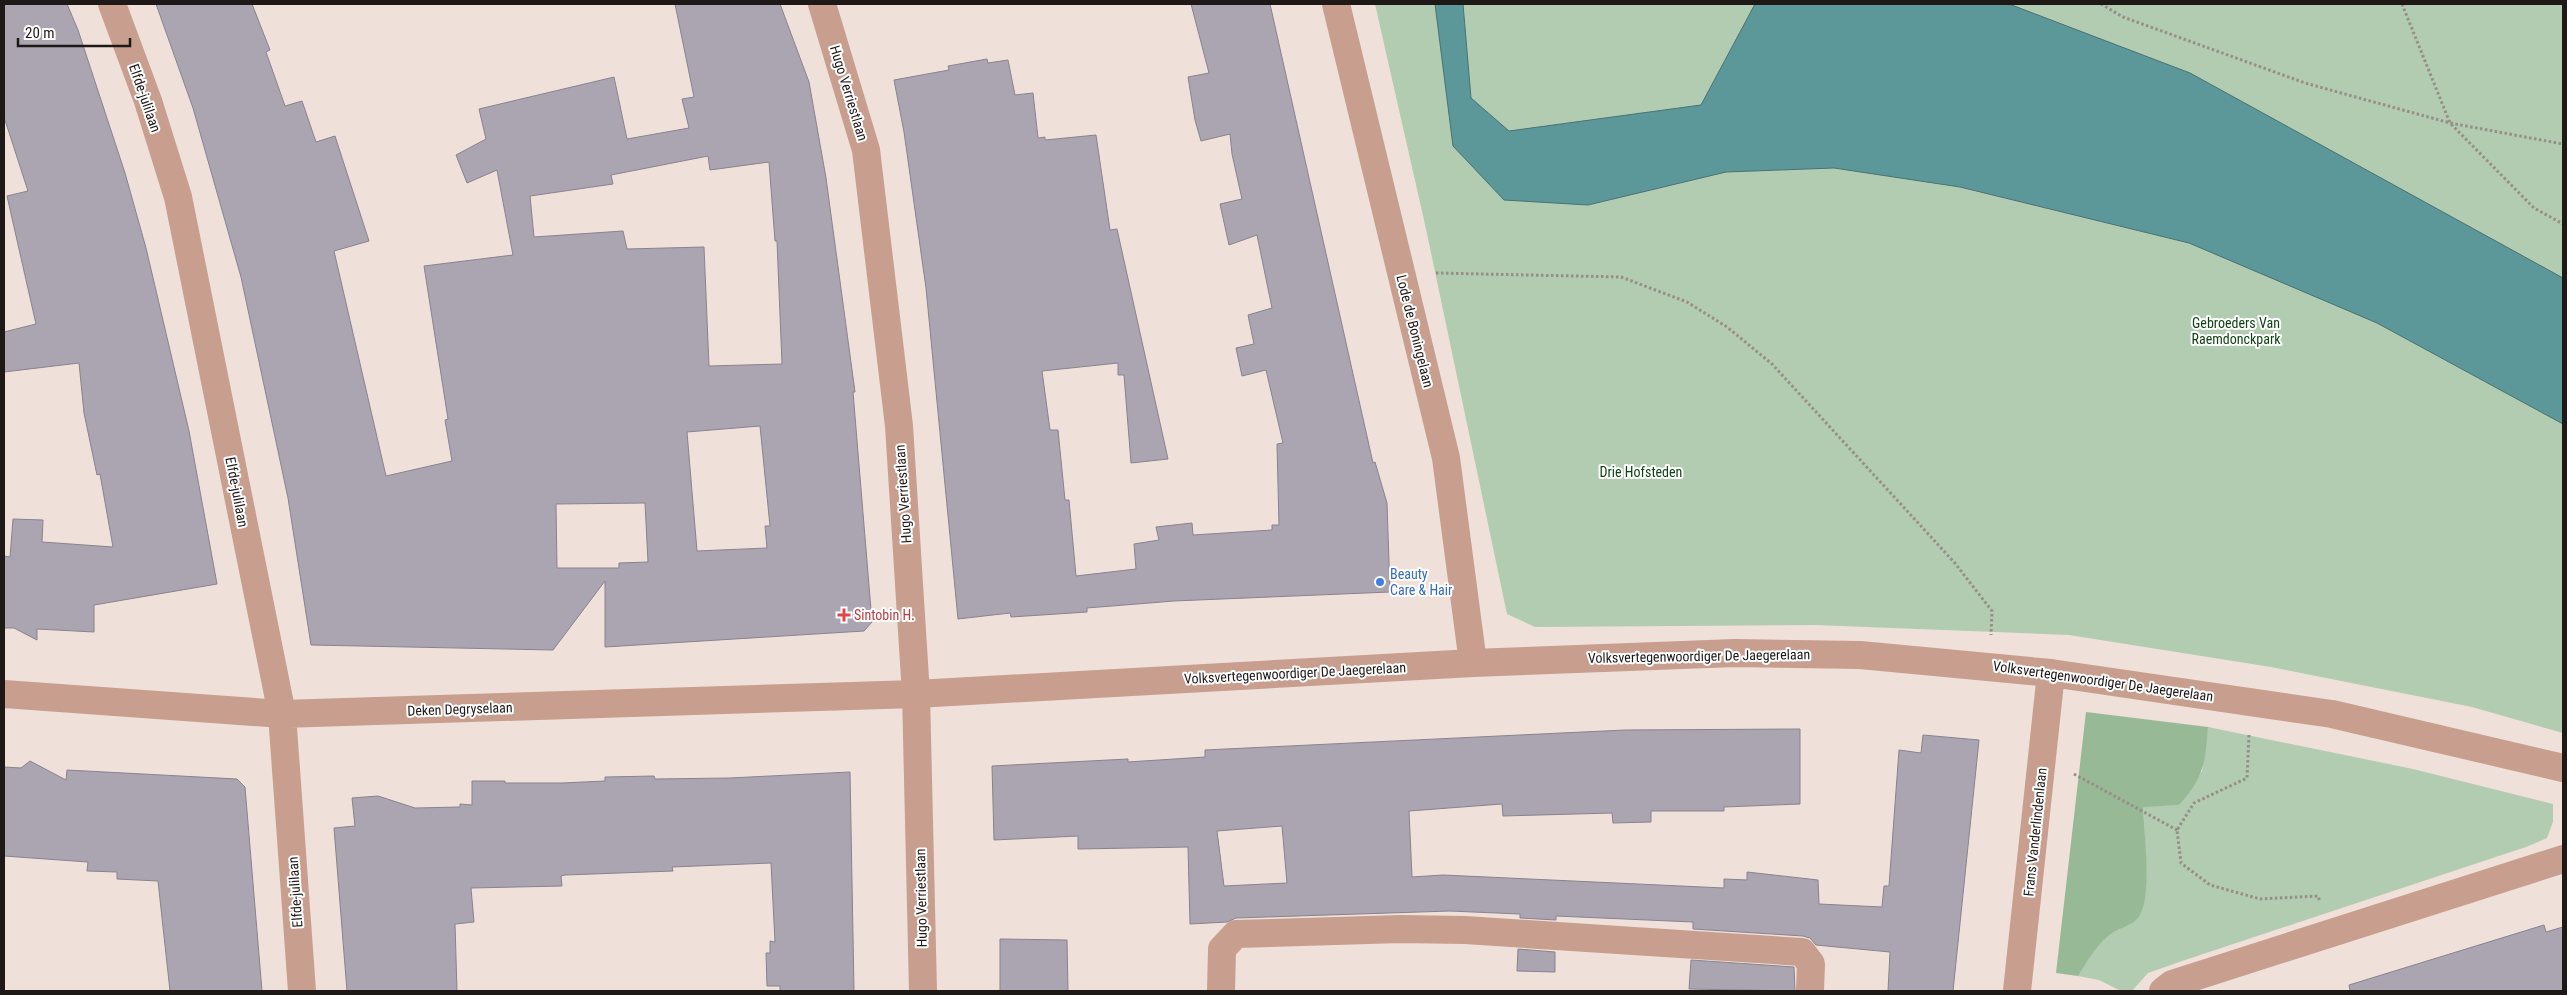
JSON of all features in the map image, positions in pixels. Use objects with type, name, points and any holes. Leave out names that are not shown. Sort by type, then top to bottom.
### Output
[{"type":"street","name":"Elfde-julilaan","points":[[112,4],[148,101],[178,197],[282,714],[302,991]]},
{"type":"street","name":"Hugo Verriestlaan","points":[[822,4],[866,150],[899,426],[916,694],[923,991]]},
{"type":"street","name":"Lode de Boningelaan","points":[[1336,4],[1446,458],[1473,663]]},
{"type":"street","name":"Volksvertegenwoordiger De Jaegerelaan","points":[[916,694],[1473,663],[1735,653],[1860,655],[2051,673],[2332,714],[2563,768]]},
{"type":"street","name":"Frans Vanderlindenlaan","points":[[2017,991],[2051,673]]},
{"type":"street","name":"Deken Degryselaan","points":[[4,694],[282,714],[916,694]]},
{"type":"street","points":[[2163,991],[2172,984],[2563,859]]},
{"type":"street","points":[[1221,991],[1222,949],[1236,934],[1401,929],[1464,930],[1802,952],[1811,964],[1810,991]]},
{"type":"path","points":[[2101,4],[2123,17],[2306,84],[2450,123],[2563,144]]},
{"type":"path","points":[[2402,4],[2450,123],[2534,208],[2563,224]]},
{"type":"path","points":[[1400,272],[1620,277],[1687,302],[1727,327],[1772,364],[1954,562],[1992,611],[1989,666]]},
{"type":"path","points":[[2250,702],[2247,778],[2194,803],[2177,830],[2181,863],[2210,885],[2260,899],[2318,896],[2331,934]]},
{"type":"path","points":[[2042,770],[2075,774],[2177,830]]},
{"type":"green space","name":"Gebroeders Van Raemdonckpark","points":[[1375,4],[2563,4],[2563,733],[2472,707],[2271,667],[2069,635],[1815,625],[1535,627],[1507,614],[1426,229]]},
{"type":"green space","points":[[2086,712],[2208,727],[2202,769],[2194,786],[2179,805],[2143,807],[2146,881],[2143,909],[2138,918],[2132,923],[2103,940],[2078,976],[2056,973]]},
{"type":"green space","points":[[2208,727],[2413,769],[2553,804],[2553,822],[2547,838],[2526,847],[2148,973],[2132,991],[2121,991],[2099,980],[2078,976],[2100,943],[2110,934],[2137,919],[2142,911],[2146,883],[2143,806],[2179,805],[2202,771]]},
{"type":"water","points":[[1435,4],[1463,4],[1471,98],[1509,131],[1701,105],[1755,4],[2009,4],[2190,73],[2563,278],[2563,424],[2377,323],[2189,243],[1960,187],[1834,168],[1726,172],[1588,205],[1504,200],[1453,146]]},
{"type":"building","points":[[4,4],[67,4],[78,30],[125,173],[146,248],[189,431],[217,584],[94,605],[94,632],[37,629],[37,640],[14,628],[4,628],[4,556],[10,557],[13,519],[43,520],[42,542],[113,547],[100,474],[97,475],[84,413],[79,363],[4,372],[4,332],[36,324],[7,196],[28,191],[4,117]]},
{"type":"building","points":[[156,4],[252,4],[270,50],[266,52],[285,106],[302,101],[316,142],[335,136],[369,241],[334,251],[386,476],[452,461],[445,420],[448,419],[424,266],[513,255],[497,170],[467,183],[456,155],[486,139],[479,109],[614,77],[627,139],[689,128],[682,99],[694,97],[675,4],[780,4],[809,82],[826,178],[855,392],[853,392],[872,622],[864,631],[605,647],[605,581],[553,650],[311,645],[288,498],[241,277],[193,108]],"holes":[[[708,156],[710,170],[769,162],[775,241],[777,241],[782,364],[709,366],[704,247],[627,249],[623,231],[534,237],[530,196],[613,184],[611,175]],[[760,426],[770,526],[765,526],[767,548],[697,551],[687,432]],[[645,503],[648,562],[619,563],[619,568],[557,568],[556,504]]]},
{"type":"building","points":[[1191,4],[1270,4],[1373,463],[1375,462],[1387,503],[1390,592],[1174,601],[1087,608],[1087,612],[1011,617],[1010,613],[958,619],[926,288],[904,132],[894,80],[949,70],[948,66],[987,59],[988,63],[1008,60],[1015,95],[1033,93],[1038,138],[1045,137],[1045,140],[1096,135],[1110,230],[1117,229],[1168,459],[1131,463],[1124,375],[1118,375],[1118,363],[1042,371],[1050,430],[1058,430],[1065,500],[1069,500],[1076,576],[1136,569],[1134,544],[1159,540],[1156,527],[1192,523],[1193,535],[1272,530],[1272,525],[1279,525],[1277,444],[1283,443],[1266,370],[1242,376],[1236,348],[1254,344],[1248,315],[1272,308],[1257,235],[1229,245],[1220,204],[1242,199],[1232,154],[1230,134],[1201,141],[1195,120],[1188,77],[1209,73]]},
{"type":"building","points":[[1800,729],[1800,804],[1724,807],[1724,811],[1651,811],[1651,822],[1613,823],[1612,813],[1503,816],[1502,804],[1409,811],[1412,877],[1443,875],[1724,888],[1724,879],[1747,880],[1747,872],[1818,880],[1819,904],[1882,907],[1884,886],[1889,886],[1899,750],[1921,753],[1923,735],[1979,740],[1953,991],[1888,991],[1890,952],[1816,945],[1810,938],[1803,936],[1693,929],[1693,922],[1556,916],[1556,920],[1520,918],[1520,914],[1450,911],[1236,918],[1227,922],[1190,924],[1188,847],[1078,849],[1078,836],[994,840],[992,766],[1128,759],[1128,762],[1205,757],[1205,750],[1625,730]],"holes":[[[1282,826],[1287,883],[1224,886],[1217,831]]]},
{"type":"building","points":[[30,761],[66,780],[67,770],[237,779],[245,787],[262,991],[170,991],[158,881],[117,879],[117,872],[87,871],[88,862],[4,856],[4,767],[21,768]]},
{"type":"building","points":[[850,772],[854,991],[780,991],[780,986],[767,986],[766,953],[770,953],[770,941],[775,942],[771,863],[672,867],[673,871],[565,875],[561,876],[562,886],[471,888],[474,922],[455,924],[457,991],[347,991],[334,828],[355,826],[352,798],[378,796],[415,808],[460,807],[460,804],[472,805],[472,781],[562,783],[605,781],[605,777],[654,776],[655,779],[730,778]]},
{"type":"building","points":[[2544,925],[2546,932],[2563,927],[2563,991],[2350,991],[2349,985]]},
{"type":"building","points":[[1000,939],[1067,940],[1068,991],[1000,991]]},
{"type":"building","points":[[1518,949],[1555,952],[1555,972],[1517,971]]},
{"type":"building","points":[[1691,960],[1794,967],[1795,991],[1689,989]]},
{"type":"place","name":"Beauty Care & Hair","points":[[1380,582]]},
{"type":"place","name":"Sintobin H.","points":[[844,615]]},
{"type":"park label","name":"Drie Hofsteden","points":[[1641,472]]}]
